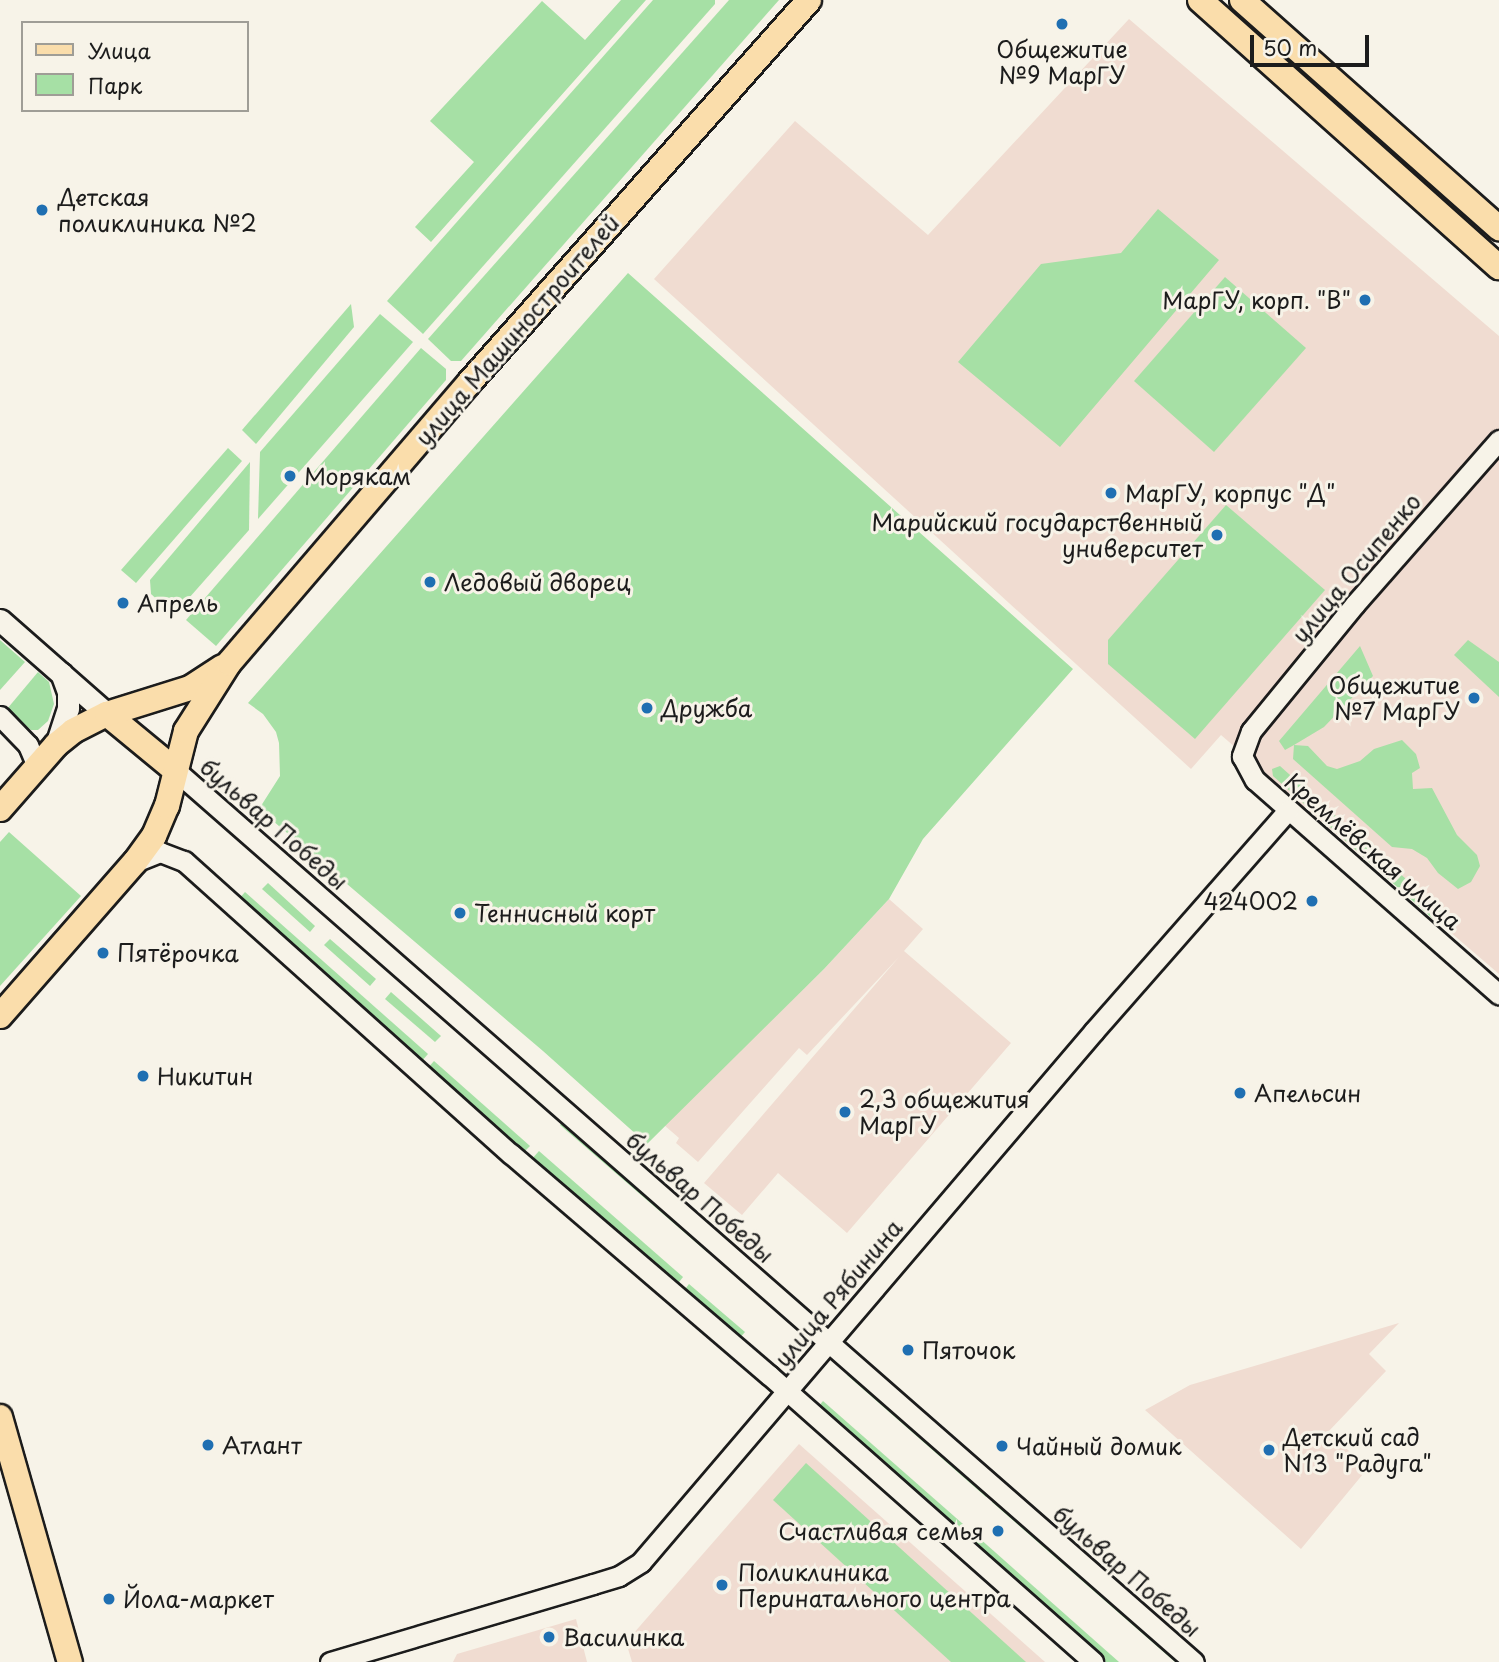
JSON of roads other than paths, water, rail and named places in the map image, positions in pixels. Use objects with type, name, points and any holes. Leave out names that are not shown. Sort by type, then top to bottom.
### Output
[{"type":"main road","name":"улица Машиностроителей","points":[[0,1016],[135,862],[162,821],[186,731],[229,663],[469,383],[809,0]]},
{"type":"main road","points":[[1200,0],[1499,267]]},
{"type":"main road","points":[[1242,0],[1499,228]]},
{"type":"main road","points":[[0,620],[175,770]]},
{"type":"main road","name":"улица Машиностроителей","points":[[0,809],[56,746],[80,726],[107,713],[190,688],[229,663]]},
{"type":"main road","points":[[56,746],[68,708],[68,692],[61,673]]},
{"type":"main road","points":[[0,1417],[70,1662]]},
{"type":"street","name":"улица Осипенко","points":[[1251,731],[1355,604],[1499,440]]},
{"type":"street","points":[[0,716],[29,745],[37,766]]},
{"type":"street","name":"Кремлёвская улица","points":[[1251,731],[1244,744],[1245,765],[1255,779],[1499,994]]},
{"type":"street","name":"бульвар Победы","points":[[175,770],[1194,1662]]},
{"type":"street","name":"улица Рябинина","points":[[330,1662],[619,1576],[640,1562],[1086,1040],[1288,810]]},
{"type":"street","points":[[135,862],[160,852],[184,861],[511,1154],[788,1391],[1093,1662]]},
{"type":"place","name":"Общежитие №9 МарГУ","points":[[1062,24]]},
{"type":"place","name":"Детская поликлиника №2","points":[[42,210]]},
{"type":"place","name":"МарГУ, корп. \"В\"","points":[[1365,300]]},
{"type":"place","name":"Морякам","points":[[290,476]]},
{"type":"place","name":"МарГУ, корпус \"Д\"","points":[[1111,493]]},
{"type":"place","name":"Марийский государственный университет","points":[[1217,535]]},
{"type":"place","name":"Ледовый дворец","points":[[430,582]]},
{"type":"place","name":"Апрель","points":[[123,603]]},
{"type":"place","name":"Общежитие №7 МарГУ","points":[[1474,698]]},
{"type":"place","name":"Дружба","points":[[647,708]]},
{"type":"place","name":"424002","points":[[1312,901]]},
{"type":"place","name":"Теннисный корт","points":[[460,913]]},
{"type":"place","name":"Пятёрочка","points":[[103,953]]},
{"type":"place","name":"Никитин","points":[[143,1076]]},
{"type":"place","name":"Апельсин","points":[[1240,1093]]},
{"type":"place","name":"2,3 общежития МарГУ","points":[[845,1112]]},
{"type":"place","name":"Пяточок","points":[[908,1350]]},
{"type":"place","name":"Атлант","points":[[208,1445]]},
{"type":"place","name":"Чайный домик","points":[[1002,1446]]},
{"type":"place","name":"Детский сад N13 \"Радуга\"","points":[[1269,1450]]},
{"type":"place","name":"Счастливая семья","points":[[998,1531]]},
{"type":"place","name":"Поликлиника Перинатального центра","points":[[722,1585]]},
{"type":"place","name":"Йола-маркет","points":[[109,1599]]},
{"type":"place","name":"Василинка","points":[[549,1637]]}]
